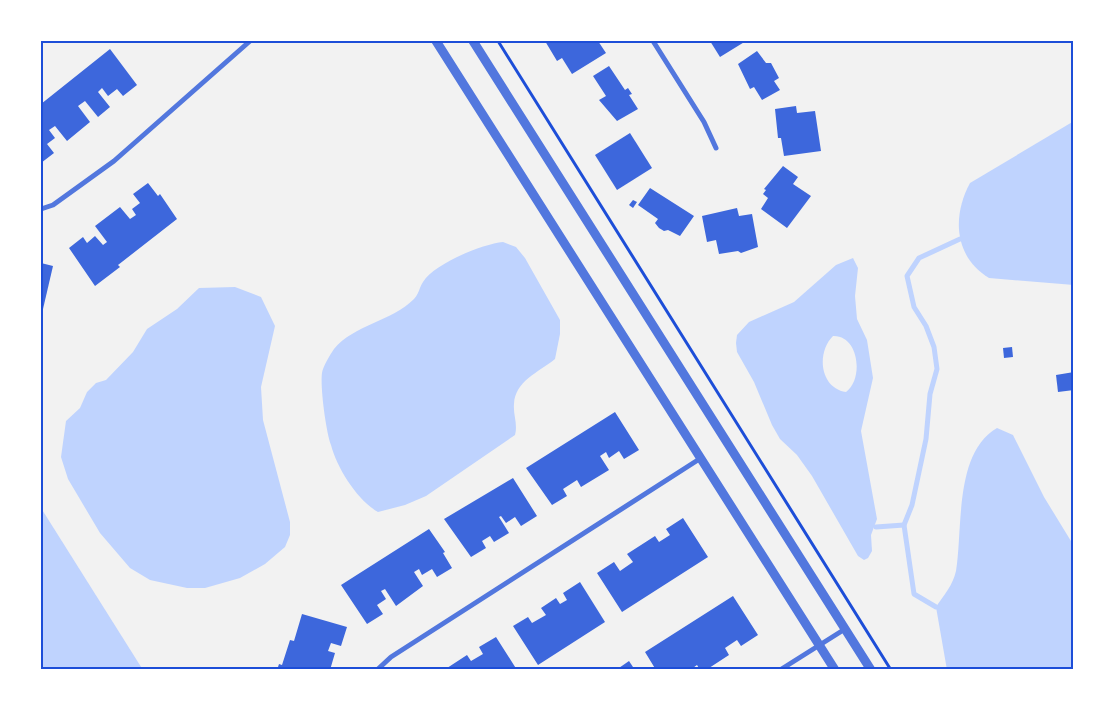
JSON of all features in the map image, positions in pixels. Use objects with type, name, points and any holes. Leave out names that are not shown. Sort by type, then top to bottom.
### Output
[{"type":"street","points":[[41,209],[53,205],[114,161],[250,41]]},
{"type":"street","points":[[436,41],[835,670]]},
{"type":"street","points":[[473,41],[871,670]]},
{"type":"street","points":[[653,41],[704,122],[716,148]]},
{"type":"street","points":[[377,670],[391,657],[701,458]]},
{"type":"street","points":[[780,670],[845,629]]},
{"type":"path","points":[[498,41],[891,670]]},
{"type":"water","points":[[1074,121],[1074,285],[989,278],[977,269],[969,259],[960,235],[960,209],[970,183]]},
{"type":"water","points":[[503,242],[516,247],[525,258],[560,320],[560,334],[555,359],[523,383],[515,396],[515,435],[426,496],[405,505],[378,512],[355,492],[334,454],[327,430],[323,398],[322,373],[325,364],[334,349],[352,334],[405,307],[417,295],[423,282],[437,268],[471,251]]},
{"type":"water","points":[[853,258],[858,268],[855,296],[857,319],[867,340],[873,378],[861,431],[877,519],[871,535],[872,551],[868,558],[864,560],[858,556],[812,476],[797,455],[780,439],[754,382],[737,352],[736,343],[737,335],[749,322],[794,302],[836,265]],"holes":[[[833,336],[849,342],[856,359],[857,368],[852,386],[846,392],[837,389],[831,384],[823,369],[824,351],[828,343]]]},
{"type":"water","points":[[235,287],[261,297],[275,326],[261,387],[263,420],[290,522],[290,535],[285,547],[265,564],[240,578],[205,588],[187,588],[150,580],[130,568],[100,533],[68,479],[61,457],[66,421],[80,408],[87,392],[96,383],[106,380],[133,352],[147,329],[177,309],[199,288]]},
{"type":"water","points":[[997,428],[1013,435],[1044,497],[1074,546],[1074,670],[947,670],[936,607],[955,576],[963,493],[973,455],[983,440]]},
{"type":"water","points":[[41,508],[143,670],[41,670]]},
{"type":"building","points":[[545,41],[598,41],[606,53],[572,74],[562,58],[557,61]]},
{"type":"building","points":[[710,41],[746,41],[720,57]]},
{"type":"building","points":[[110,49],[137,85],[123,96],[117,89],[108,96],[102,88],[98,92],[110,107],[98,117],[85,101],[78,106],[90,122],[67,141],[55,126],[49,130],[55,138],[47,144],[54,153],[41,163],[41,104]]},
{"type":"building","points":[[757,51],[766,63],[771,63],[779,78],[774,81],[780,90],[762,100],[754,87],[750,89],[738,64]]},
{"type":"building","points":[[609,66],[625,90],[628,88],[632,94],[629,95],[638,109],[617,121],[599,100],[606,96],[593,76]]},
{"type":"building","points":[[796,106],[797,113],[815,111],[821,151],[784,156],[781,138],[778,138],[775,109]]},
{"type":"building","points":[[630,133],[652,168],[617,190],[595,155]]},
{"type":"building","points":[[783,166],[798,177],[793,184],[811,196],[787,228],[761,209],[768,198],[763,194],[766,190],[764,189]]},
{"type":"building","points":[[148,183],[158,196],[160,194],[177,219],[118,265],[120,267],[95,286],[69,248],[83,237],[87,243],[95,236],[103,245],[107,242],[95,226],[120,207],[130,219],[136,215],[132,209],[140,203],[133,194]]},
{"type":"building","points":[[650,188],[694,216],[680,236],[659,228],[655,223],[658,219],[638,205]]},
{"type":"building","points":[[633,200],[637,202],[633,208],[629,205]]},
{"type":"building","points":[[737,208],[739,216],[752,214],[758,247],[741,253],[738,251],[719,254],[716,240],[707,242],[702,216]]},
{"type":"building","points":[[41,263],[53,266],[43,309],[41,308]]},
{"type":"building","points":[[1012,347],[1013,357],[1004,358],[1003,348]]},
{"type":"building","points":[[1074,372],[1074,390],[1058,392],[1056,375]]},
{"type":"building","points":[[615,412],[639,450],[624,459],[619,451],[609,458],[606,452],[600,456],[609,470],[581,487],[577,480],[563,489],[567,496],[552,505],[526,468]]},
{"type":"building","points":[[513,478],[537,516],[521,526],[515,517],[506,523],[501,516],[499,517],[509,533],[494,542],[490,536],[482,541],[486,548],[471,557],[444,519]]},
{"type":"building","points":[[683,518],[708,557],[622,612],[597,573],[614,562],[620,571],[633,562],[627,554],[655,536],[659,542],[670,535],[666,529]]},
{"type":"building","points":[[429,529],[445,552],[443,553],[452,568],[437,577],[432,569],[422,575],[419,569],[414,572],[423,586],[396,606],[385,589],[381,591],[386,599],[377,605],[383,614],[367,624],[341,585]]},
{"type":"building","points":[[580,582],[605,622],[538,665],[513,626],[528,617],[532,623],[546,615],[541,608],[556,598],[560,604],[567,600],[563,593]]},
{"type":"building","points":[[733,596],[758,635],[741,646],[737,640],[725,648],[729,655],[706,670],[700,670],[697,665],[690,670],[656,670],[645,652]]},
{"type":"building","points":[[302,614],[347,627],[341,646],[331,643],[328,651],[335,653],[330,670],[313,667],[313,670],[277,670],[279,664],[282,665],[290,640],[294,641]]},
{"type":"building","points":[[496,637],[517,670],[444,670],[467,655],[471,661],[483,654],[479,647]]},
{"type":"building","points":[[629,661],[635,670],[616,670]]},
{"type":"waterway","points":[[936,607],[914,594],[904,525],[912,505],[926,439],[930,394],[937,369],[934,347],[926,326],[914,307],[907,276],[919,258],[960,239]]},
{"type":"waterway","points":[[876,527],[904,525]]}]
